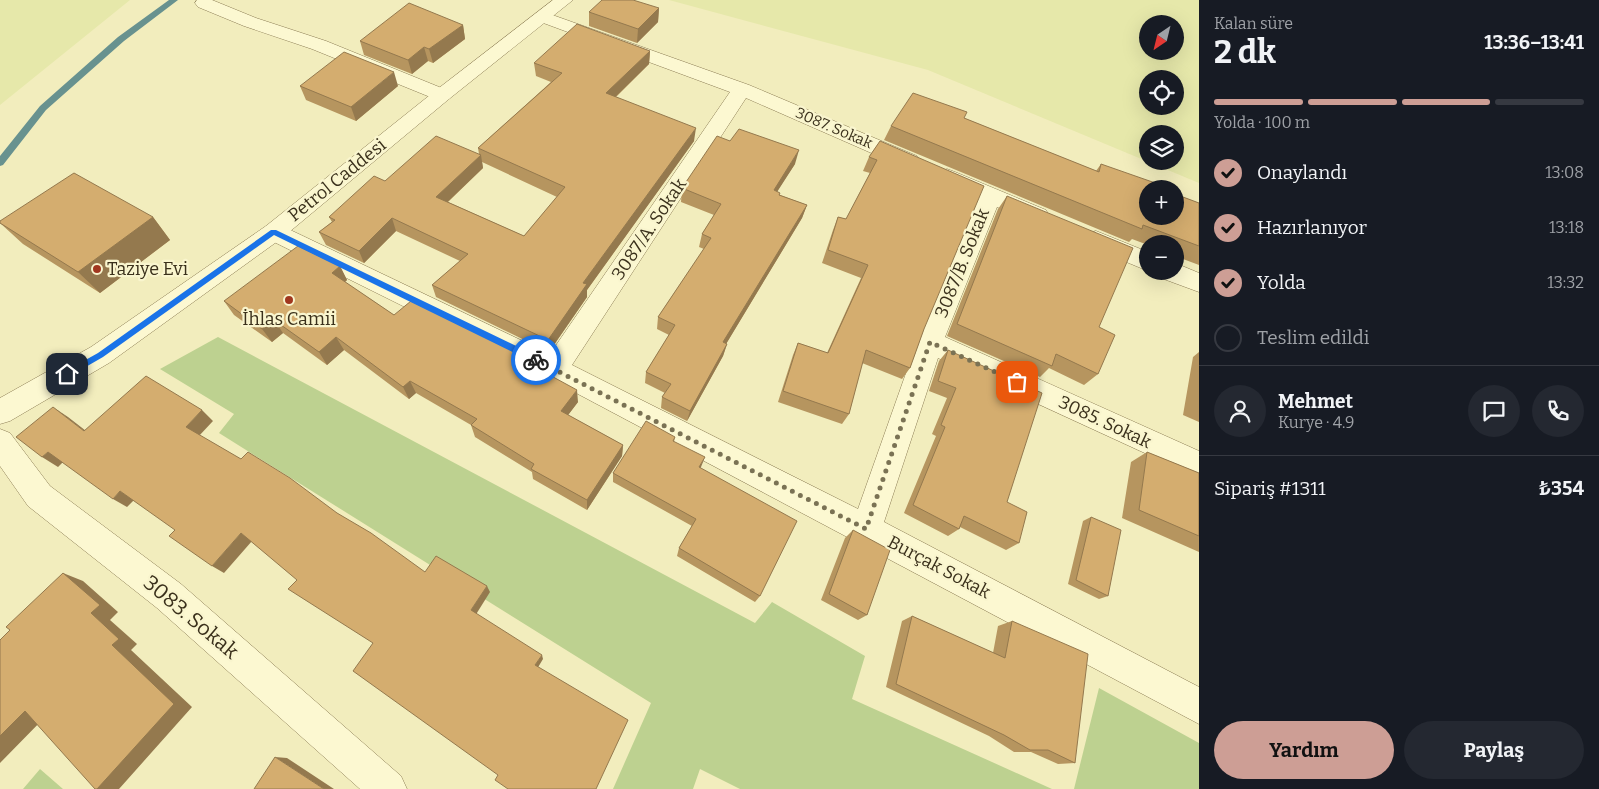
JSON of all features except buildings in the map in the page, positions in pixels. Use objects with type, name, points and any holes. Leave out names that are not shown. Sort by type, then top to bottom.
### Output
[{"type":"street","name":"Petrol Caddesi","points":[[0,412],[100,355],[274,232],[442,94],[564,0]]},
{"type":"street","points":[[204,3],[250,22],[319,45],[442,94]]},
{"type":"street","name":"3087. Sokak","points":[[544,17],[742,89],[1139,258]]},
{"type":"street","name":"3087/A. Sokak","points":[[555,369],[742,89]]},
{"type":"street","name":"3087/B. Sokak","points":[[866,529],[930,342],[990,196]]},
{"type":"street","name":"Burçak Sokak","points":[[274,232],[555,369],[866,529],[1199,706]]},
{"type":"street","points":[[1184,277],[1199,283]]},
{"type":"street","name":"3085. Sokak","points":[[930,342],[1199,465]]},
{"type":"street","name":"3083. Sokak","points":[[0,442],[39,496],[170,596],[388,789]]},
{"type":"green space","points":[[0,0],[130,0],[0,105]]},
{"type":"green space","points":[[669,0],[1199,0],[1199,183],[1168,170],[1184,170],[1184,125],[1139,125],[1139,158],[928,70]]},
{"type":"green space","points":[[218,337],[755,623],[772,602],[865,656],[852,699],[1052,789],[740,789],[700,769],[693,789],[613,789],[651,703],[219,433],[234,414],[160,369]]},
{"type":"green space","points":[[1099,688],[1199,743],[1199,789],[1074,789]]},
{"type":"green space","points":[[40,769],[63,789],[23,789]]},
{"type":"waterway","points":[[0,163],[43,108],[121,39],[174,0]]},
{"type":"way so far","points":[[536,360],[866,529],[930,342],[1017,382]]},
{"type":"place","name":"Taziye Evi","points":[[97,269]]},
{"type":"place","name":"İhlas Camii","points":[[289,300]]},
{"type":"route","points":[[67,374],[100,355],[274,232],[536,360]]}]
